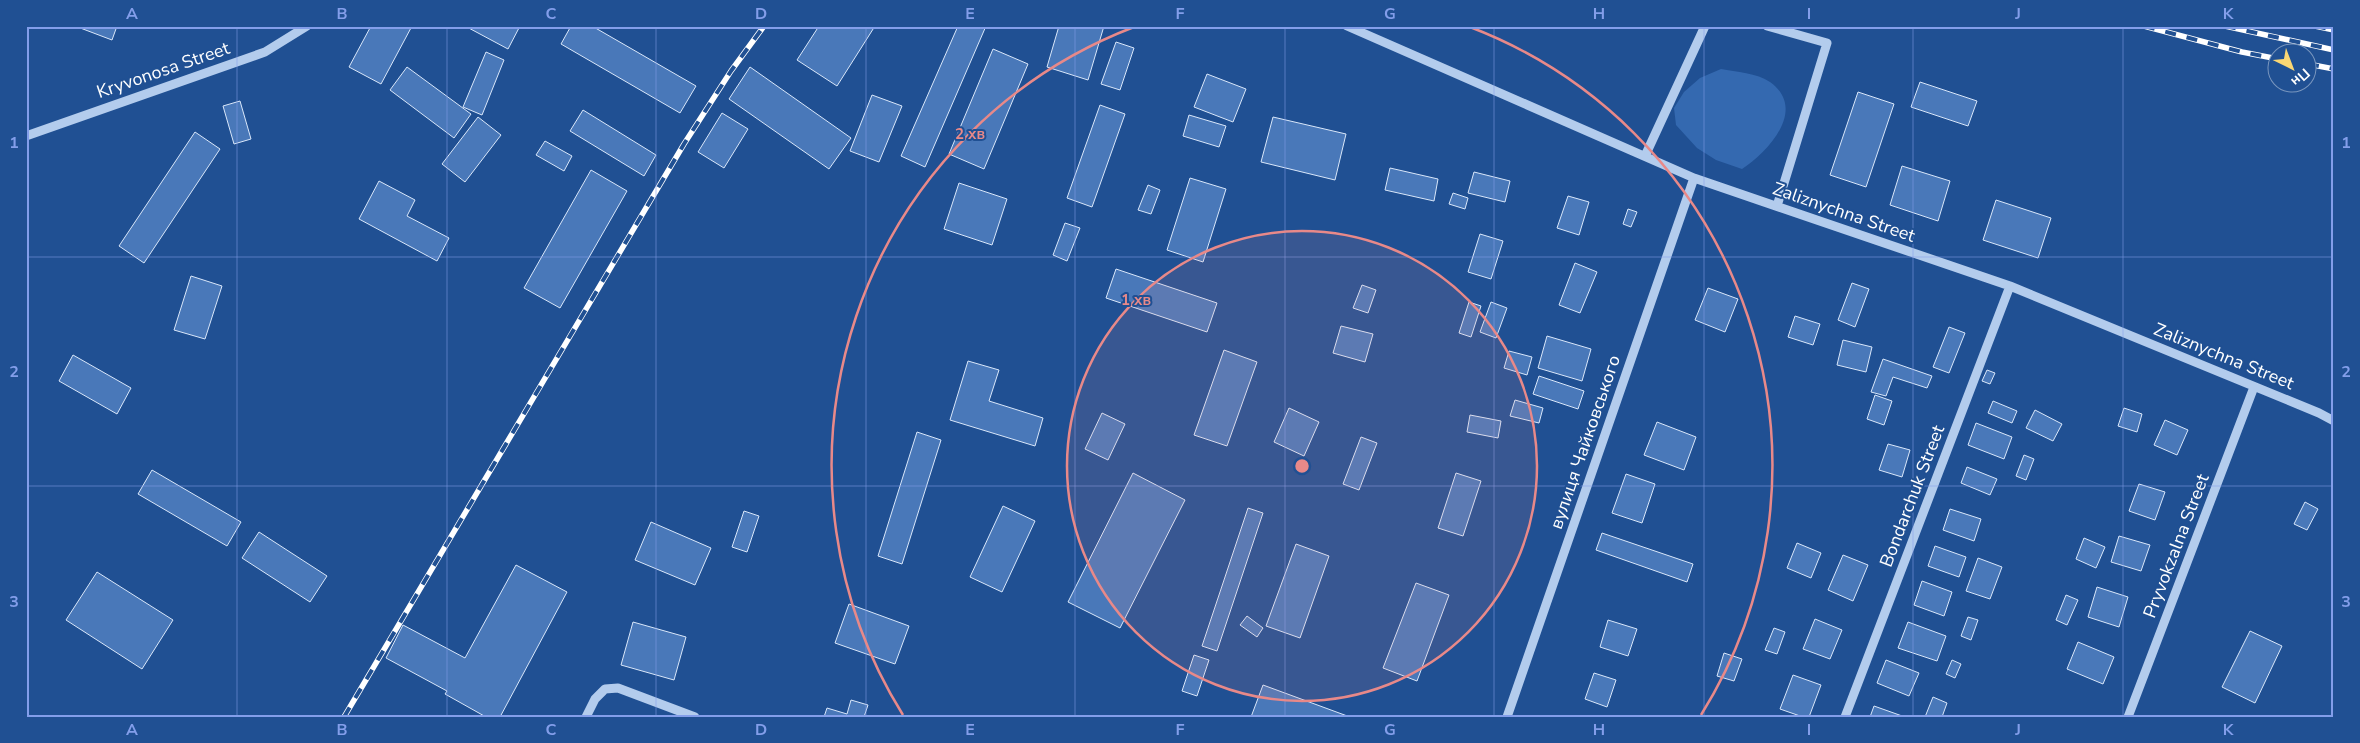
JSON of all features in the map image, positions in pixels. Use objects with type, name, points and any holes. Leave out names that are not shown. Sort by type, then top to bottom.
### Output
[{"type":"street","name":"Kryvonosa Street","points":[[26,136],[264,52],[307,26]]},
{"type":"street","name":"Zaliznychna Street","points":[[1347,26],[1694,178],[2010,286],[2334,421]]},
{"type":"street","points":[[1645,156],[1705,26]]},
{"type":"street","points":[[1768,26],[1828,44],[1778,206]]},
{"type":"street","name":"вулиця Чайковського","points":[[1507,717],[1694,178]]},
{"type":"street","name":"Bondarchuk Street","points":[[1845,717],[2010,286]]},
{"type":"street","name":"Pryvokzalna Street","points":[[2128,717],[2254,387]]},
{"type":"street","points":[[586,717],[595,699],[605,689],[618,688],[695,717]]},
{"type":"shaded area","points":[[1721,69],[1765,79],[1781,93],[1785,105],[1785,117],[1772,141],[1763,152],[1742,169],[1716,160],[1697,148],[1676,125],[1674,108],[1684,92],[1700,78]]},
{"type":"building","points":[[75,26],[117,26],[112,40]]},
{"type":"building","points":[[371,26],[412,26],[381,84],[349,67]]},
{"type":"building","points":[[465,26],[520,26],[508,49]]},
{"type":"building","points":[[571,26],[592,26],[696,86],[680,113],[561,44]]},
{"type":"building","points":[[819,26],[875,26],[837,86],[797,60]]},
{"type":"building","points":[[958,26],[986,26],[925,167],[901,156]]},
{"type":"building","points":[[1059,26],[1104,26],[1088,80],[1047,67]]},
{"type":"building","points":[[1116,42],[1134,48],[1120,90],[1101,84]]},
{"type":"building","points":[[993,49],[1028,64],[984,169],[949,154]]},
{"type":"building","points":[[486,52],[504,60],[482,115],[463,107]]},
{"type":"building","points":[[407,67],[471,114],[454,138],[390,90]]},
{"type":"building","points":[[750,67],[851,138],[829,169],[729,99]]},
{"type":"building","points":[[1207,74],[1246,89],[1233,122],[1194,107]]},
{"type":"building","points":[[1920,82],[1977,101],[1968,126],[1911,107]]},
{"type":"building","points":[[1858,92],[1894,104],[1866,187],[1830,175]]},
{"type":"building","points":[[872,95],[902,106],[879,162],[850,151]]},
{"type":"building","points":[[240,101],[251,139],[234,144],[223,106]]},
{"type":"building","points":[[1100,105],[1125,114],[1092,207],[1067,198]]},
{"type":"building","points":[[583,110],[656,155],[644,176],[570,131]]},
{"type":"building","points":[[722,113],[748,129],[724,168],[698,152]]},
{"type":"building","points":[[1189,115],[1226,126],[1219,147],[1183,136]]},
{"type":"building","points":[[478,117],[501,135],[465,182],[442,164]]},
{"type":"building","points":[[1273,117],[1346,134],[1335,180],[1261,162]]},
{"type":"building","points":[[195,132],[220,149],[144,263],[119,246]]},
{"type":"building","points":[[545,141],[572,156],[564,171],[536,155]]},
{"type":"building","points":[[1902,166],[1950,181],[1938,221],[1890,205]]},
{"type":"building","points":[[1390,168],[1438,179],[1434,201],[1385,190]]},
{"type":"building","points":[[591,170],[627,191],[560,308],[524,288]]},
{"type":"building","points":[[1474,172],[1510,181],[1505,202],[1468,193]]},
{"type":"building","points":[[1190,178],[1226,189],[1203,262],[1167,250]]},
{"type":"building","points":[[379,181],[415,200],[407,216],[449,238],[437,261],[359,219]]},
{"type":"building","points":[[959,183],[1007,199],[992,245],[944,229]]},
{"type":"building","points":[[1148,185],[1160,190],[1151,214],[1138,210]]},
{"type":"building","points":[[1453,193],[1468,198],[1465,209],[1449,204]]},
{"type":"building","points":[[1568,196],[1589,202],[1579,235],[1557,228]]},
{"type":"building","points":[[1996,200],[2051,218],[2038,258],[1983,240]]},
{"type":"building","points":[[1628,209],[1637,212],[1631,227],[1623,224]]},
{"type":"building","points":[[1065,223],[1080,228],[1067,261],[1053,255]]},
{"type":"building","points":[[1480,234],[1503,241],[1491,279],[1468,272]]},
{"type":"building","points":[[1575,263],[1597,272],[1580,313],[1559,305]]},
{"type":"building","points":[[1116,269],[1217,303],[1207,332],[1106,298]]},
{"type":"building","points":[[191,276],[222,286],[205,339],[174,330]]},
{"type":"building","points":[[1852,283],[1869,289],[1855,327],[1838,320]]},
{"type":"building","points":[[1362,285],[1376,290],[1368,313],[1353,308]]},
{"type":"building","points":[[1708,288],[1738,299],[1725,332],[1695,320]]},
{"type":"building","points":[[1469,302],[1481,306],[1471,337],[1459,333]]},
{"type":"building","points":[[1491,302],[1507,308],[1496,338],[1480,332]]},
{"type":"building","points":[[1795,316],[1820,324],[1813,345],[1788,337]]},
{"type":"building","points":[[1341,326],[1373,334],[1365,362],[1333,353]]},
{"type":"building","points":[[1949,327],[1965,333],[1949,373],[1933,367]]},
{"type":"building","points":[[1547,336],[1591,349],[1582,381],[1538,368]]},
{"type":"building","points":[[1843,340],[1872,347],[1866,372],[1837,365]]},
{"type":"building","points":[[1224,350],[1257,362],[1227,446],[1194,435]]},
{"type":"building","points":[[1509,351],[1532,357],[1527,375],[1504,368]]},
{"type":"building","points":[[73,355],[131,388],[117,414],[59,381]]},
{"type":"building","points":[[1883,359],[1932,376],[1927,388],[1893,377],[1886,396],[1871,392]]},
{"type":"building","points":[[968,361],[999,370],[989,401],[1043,418],[1035,446],[950,420]]},
{"type":"building","points":[[1987,370],[1995,373],[1990,384],[1982,381]]},
{"type":"building","points":[[1539,376],[1584,391],[1578,409],[1533,394]]},
{"type":"building","points":[[1875,395],[1892,401],[1884,425],[1867,419]]},
{"type":"building","points":[[1515,400],[1543,408],[1539,423],[1510,416]]},
{"type":"building","points":[[1993,401],[2017,411],[2012,423],[1988,413]]},
{"type":"building","points":[[1289,408],[1319,422],[1304,456],[1274,442]]},
{"type":"building","points":[[2124,408],[2142,414],[2137,432],[2118,426]]},
{"type":"building","points":[[2035,410],[2062,424],[2053,441],[2026,428]]},
{"type":"building","points":[[1102,413],[1125,424],[1108,460],[1085,449]]},
{"type":"building","points":[[1470,415],[1501,421],[1498,438],[1467,432]]},
{"type":"building","points":[[2165,420],[2188,430],[2177,455],[2154,445]]},
{"type":"building","points":[[1657,422],[1696,437],[1684,470],[1644,455]]},
{"type":"building","points":[[1976,423],[2012,437],[2004,459],[1968,445]]},
{"type":"building","points":[[917,432],[941,440],[902,564],[878,556]]},
{"type":"building","points":[[1361,437],[1377,443],[1359,490],[1343,484]]},
{"type":"building","points":[[1888,444],[1910,450],[1902,477],[1879,470]]},
{"type":"building","points":[[2024,455],[2034,459],[2026,480],[2016,476]]},
{"type":"building","points":[[1967,467],[1997,479],[1990,495],[1961,483]]},
{"type":"building","points":[[152,470],[241,522],[227,546],[138,494]]},
{"type":"building","points":[[1133,473],[1185,500],[1120,628],[1068,602]]},
{"type":"building","points":[[1456,473],[1481,481],[1463,536],[1438,528]]},
{"type":"building","points":[[1626,474],[1655,484],[1642,523],[1612,513]]},
{"type":"building","points":[[2139,484],[2165,492],[2155,520],[2129,511]]},
{"type":"building","points":[[2305,502],[2318,509],[2307,530],[2294,524]]},
{"type":"building","points":[[1003,506],[1035,521],[1002,592],[970,577]]},
{"type":"building","points":[[1248,508],[1263,513],[1217,651],[1202,646]]},
{"type":"building","points":[[1950,509],[1981,519],[1974,541],[1943,530]]},
{"type":"building","points":[[744,511],[759,516],[747,552],[732,547]]},
{"type":"building","points":[[651,522],[711,548],[695,585],[635,560]]},
{"type":"building","points":[[259,532],[327,576],[310,602],[242,558]]},
{"type":"building","points":[[1602,533],[1693,564],[1687,582],[1596,550]]},
{"type":"building","points":[[2119,536],[2150,545],[2141,571],[2111,562]]},
{"type":"building","points":[[2084,538],[2105,547],[2096,568],[2076,559]]},
{"type":"building","points":[[1797,543],[1821,553],[1811,578],[1787,568]]},
{"type":"building","points":[[1296,544],[1329,556],[1300,638],[1266,626]]},
{"type":"building","points":[[1935,546],[1966,557],[1959,577],[1928,566]]},
{"type":"building","points":[[1843,555],[1868,565],[1853,601],[1828,590]]},
{"type":"building","points":[[1978,558],[2002,567],[1990,599],[1966,591]]},
{"type":"building","points":[[516,565],[567,592],[500,717],[486,717],[445,694],[447,691],[386,658],[403,625],[465,658]]},
{"type":"building","points":[[97,572],[173,620],[142,669],[66,620]]},
{"type":"building","points":[[1922,581],[1952,592],[1944,616],[1914,605]]},
{"type":"building","points":[[1416,583],[1449,595],[1417,681],[1383,668]]},
{"type":"building","points":[[2097,587],[2128,597],[2119,627],[2088,617]]},
{"type":"building","points":[[2066,595],[2078,600],[2067,625],[2056,620]]},
{"type":"building","points":[[849,604],[909,626],[895,664],[835,643]]},
{"type":"building","points":[[1247,616],[1263,628],[1257,637],[1240,625]]},
{"type":"building","points":[[1968,617],[1978,620],[1971,640],[1961,636]]},
{"type":"building","points":[[1815,619],[1842,630],[1830,659],[1803,649]]},
{"type":"building","points":[[1608,620],[1637,629],[1628,656],[1600,647]]},
{"type":"building","points":[[633,622],[686,637],[674,680],[621,665]]},
{"type":"building","points":[[1908,622],[1946,636],[1937,661],[1898,648]]},
{"type":"building","points":[[1774,628],[1785,632],[1777,654],[1765,650]]},
{"type":"building","points":[[2250,631],[2282,646],[2255,703],[2222,687]]},
{"type":"building","points":[[2078,642],[2114,657],[2103,684],[2067,669]]},
{"type":"building","points":[[1724,653],[1742,659],[1734,681],[1717,676]]},
{"type":"building","points":[[1194,655],[1209,660],[1197,696],[1182,691]]},
{"type":"building","points":[[1886,660],[1919,673],[1909,696],[1877,683]]},
{"type":"building","points":[[1952,660],[1961,664],[1955,678],[1946,674]]},
{"type":"building","points":[[1594,673],[1616,680],[1607,707],[1585,699]]},
{"type":"building","points":[[1793,675],[1821,685],[1809,717],[1803,717],[1780,709]]},
{"type":"building","points":[[1263,685],[1350,717],[1251,717]]},
{"type":"building","points":[[1933,697],[1947,703],[1942,717],[1925,717]]},
{"type":"building","points":[[851,700],[868,705],[864,717],[824,717],[827,708],[847,714]]},
{"type":"building","points":[[1874,706],[1905,717],[1870,717]]},
{"type":"railway","points":[[344,717],[684,144],[731,71],[764,26]]},
{"type":"railway","points":[[2144,26],[2268,57]]},
{"type":"railway","points":[[2225,26],[2334,50]]},
{"type":"railway","points":[[2315,26],[2334,30]]},
{"type":"railway","points":[[2318,66],[2334,69]]}]
